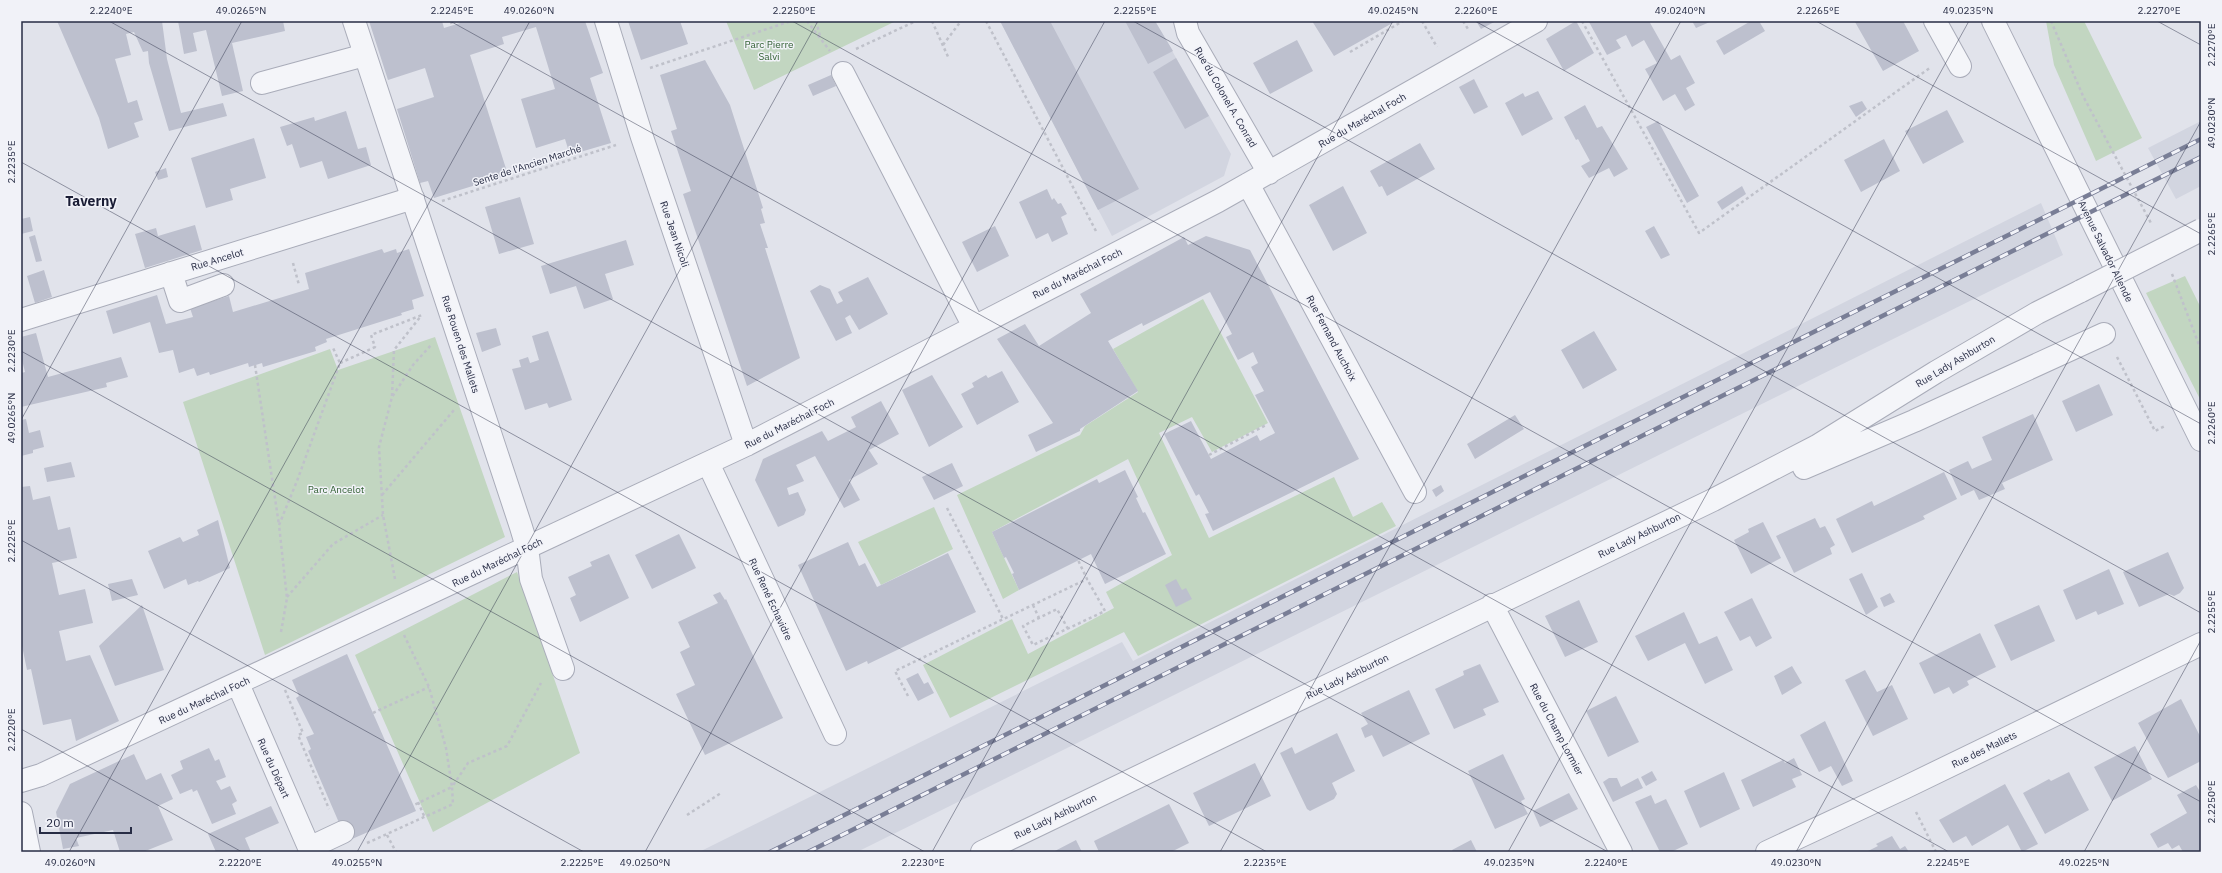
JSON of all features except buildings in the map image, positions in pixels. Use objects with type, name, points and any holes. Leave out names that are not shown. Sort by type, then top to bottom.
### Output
[{"type":"street","name":"Rue Rouen des Mallets","points":[[354,21],[527,547],[531,579],[560,661]]},
{"type":"street","name":"Rue Jean Nicoli","points":[[606,21],[642,137],[746,446]]},
{"type":"street","name":"Rue du Colonel A. Conrad","points":[[1185,21],[1188,33],[1269,173]]},
{"type":"street","name":"Rue du Maréchal Foch","points":[[21,781],[42,775],[398,609],[527,547],[746,446],[1269,173],[1536,21]]},
{"type":"street","points":[[1936,21],[1956,59]]},
{"type":"street","name":"Avenue Salvador Allende","points":[[1992,21],[2201,440]]},
{"type":"street","name":"Avenue Salvador Allende","points":[[2008,21],[2013,61]]},
{"type":"street","points":[[262,83],[365,55]]},
{"type":"street","points":[[846,63],[974,327]]},
{"type":"street","name":"Rue Fernand Auchoix","points":[[1248,184],[1415,492]]},
{"type":"street","name":"Rue Ancelot","points":[[21,320],[171,273],[415,204]]},
{"type":"street","name":"Rue Lady Ashburton","points":[[982,852],[1492,605],[1713,500],[1817,446],[1936,372],[2037,313],[2201,230]]},
{"type":"street","points":[[171,273],[180,301],[223,285]]},
{"type":"street","name":"Rue Lady Ashburton","points":[[1713,500],[1803,468],[1914,421],[2104,334]]},
{"type":"street","name":"Rue René Echavidre","points":[[708,463],[835,734]]},
{"type":"street","name":"Rue du Champ Lormier","points":[[1492,605],[1621,852]]},
{"type":"street","name":"Rue des Mallets","points":[[1767,852],[1904,788],[2201,644]]},
{"type":"street","name":"Rue du Départ","points":[[238,684],[310,850]]},
{"type":"street","points":[[21,813],[29,852]]},
{"type":"street","points":[[310,850],[342,832]]},
{"type":"path","points":[[451,21],[452,26]]},
{"type":"path","points":[[624,77],[790,21]]},
{"type":"path","points":[[807,21],[832,54]]},
{"type":"path","points":[[816,21],[820,38]]},
{"type":"path","points":[[846,63],[916,21]]},
{"type":"path","points":[[932,21],[949,59]]},
{"type":"path","points":[[943,46],[961,21]]},
{"type":"path","points":[[986,21],[1109,256]]},
{"type":"path","points":[[1350,52],[1403,21]]},
{"type":"path","points":[[1582,21],[1699,233],[1956,59]]},
{"type":"path","points":[[2051,21],[2083,96],[2154,231]]},
{"type":"path","name":"Sente de l'Ancien Marché","points":[[415,204],[642,137]]},
{"type":"path","points":[[292,260],[299,285]]},
{"type":"path","points":[[2172,272],[2201,350]]},
{"type":"path","points":[[360,846],[425,818],[453,804],[446,748],[429,687],[402,632],[383,515],[379,447],[392,397],[394,350],[421,316],[420,310]]},
{"type":"path","points":[[340,362],[375,347],[371,335],[421,316]]},
{"type":"path","points":[[392,397],[413,365],[453,320]]},
{"type":"path","points":[[279,525],[297,481],[340,362],[334,348]]},
{"type":"path","points":[[2116,356],[2155,431],[2167,425]]},
{"type":"path","points":[[255,365],[279,525],[287,598],[275,666]]},
{"type":"path","points":[[382,495],[474,386]]},
{"type":"path","points":[[1209,455],[1266,425]]},
{"type":"path","points":[[947,508],[1003,619]]},
{"type":"path","points":[[287,598],[332,544],[383,515]]},
{"type":"path","points":[[1068,629],[1057,609],[1023,626],[1034,645],[1068,629],[1105,611],[1078,560]]},
{"type":"path","points":[[908,696],[896,670],[1087,579]]},
{"type":"path","points":[[1033,605],[1039,618]]},
{"type":"path","points":[[414,805],[452,787],[468,763],[507,746],[560,661]]},
{"type":"path","points":[[289,686],[285,688],[303,733],[298,736],[331,813]]},
{"type":"path","points":[[373,713],[429,687]]},
{"type":"path","points":[[1904,788],[1936,852]]},
{"type":"path","points":[[688,815],[721,793]]},
{"type":"path","points":[[418,802],[425,818]]},
{"type":"path","points":[[387,835],[396,852]]},
{"type":"shaded area","points":[[1000,21],[1155,21],[1231,154],[1224,176],[1112,236]]},
{"type":"shaded area","points":[[2201,121],[2201,186],[2176,199],[2148,148]]},
{"type":"shaded area","points":[[2041,203],[2063,255],[857,852],[699,852],[1122,642],[1133,661]]},
{"type":"green space","name":"Parc Pierre Salvi","points":[[726,21],[896,21],[754,90]]},
{"type":"green space","points":[[2046,21],[2084,21],[2142,138],[2096,161],[2054,65]]},
{"type":"green space","points":[[2185,276],[2201,308],[2201,401],[2146,293]]},
{"type":"green space","points":[[1203,299],[1268,423],[1212,452],[1192,417],[1159,433],[1209,538],[1334,477],[1353,517],[1382,502],[1396,526],[1138,656],[1124,632],[950,718],[923,665],[1012,619],[1028,654],[1114,608],[1106,592],[1172,555],[1128,459],[992,532],[1019,590],[1003,599],[957,495],[1080,435],[1085,426],[1138,392],[1113,349]]},
{"type":"green space","name":"Parc Ancelot","points":[[435,337],[505,537],[265,655],[183,402],[330,349],[338,370]]},
{"type":"green space","points":[[934,507],[953,549],[881,585],[858,542]]},
{"type":"green space","points":[[517,572],[580,753],[433,832],[355,655]]},
{"type":"railway","points":[[770,852],[2201,139]]},
{"type":"railway","points":[[808,852],[2201,157]]},
{"type":"district","name":"Taverny","points":[[91,201]]}]
